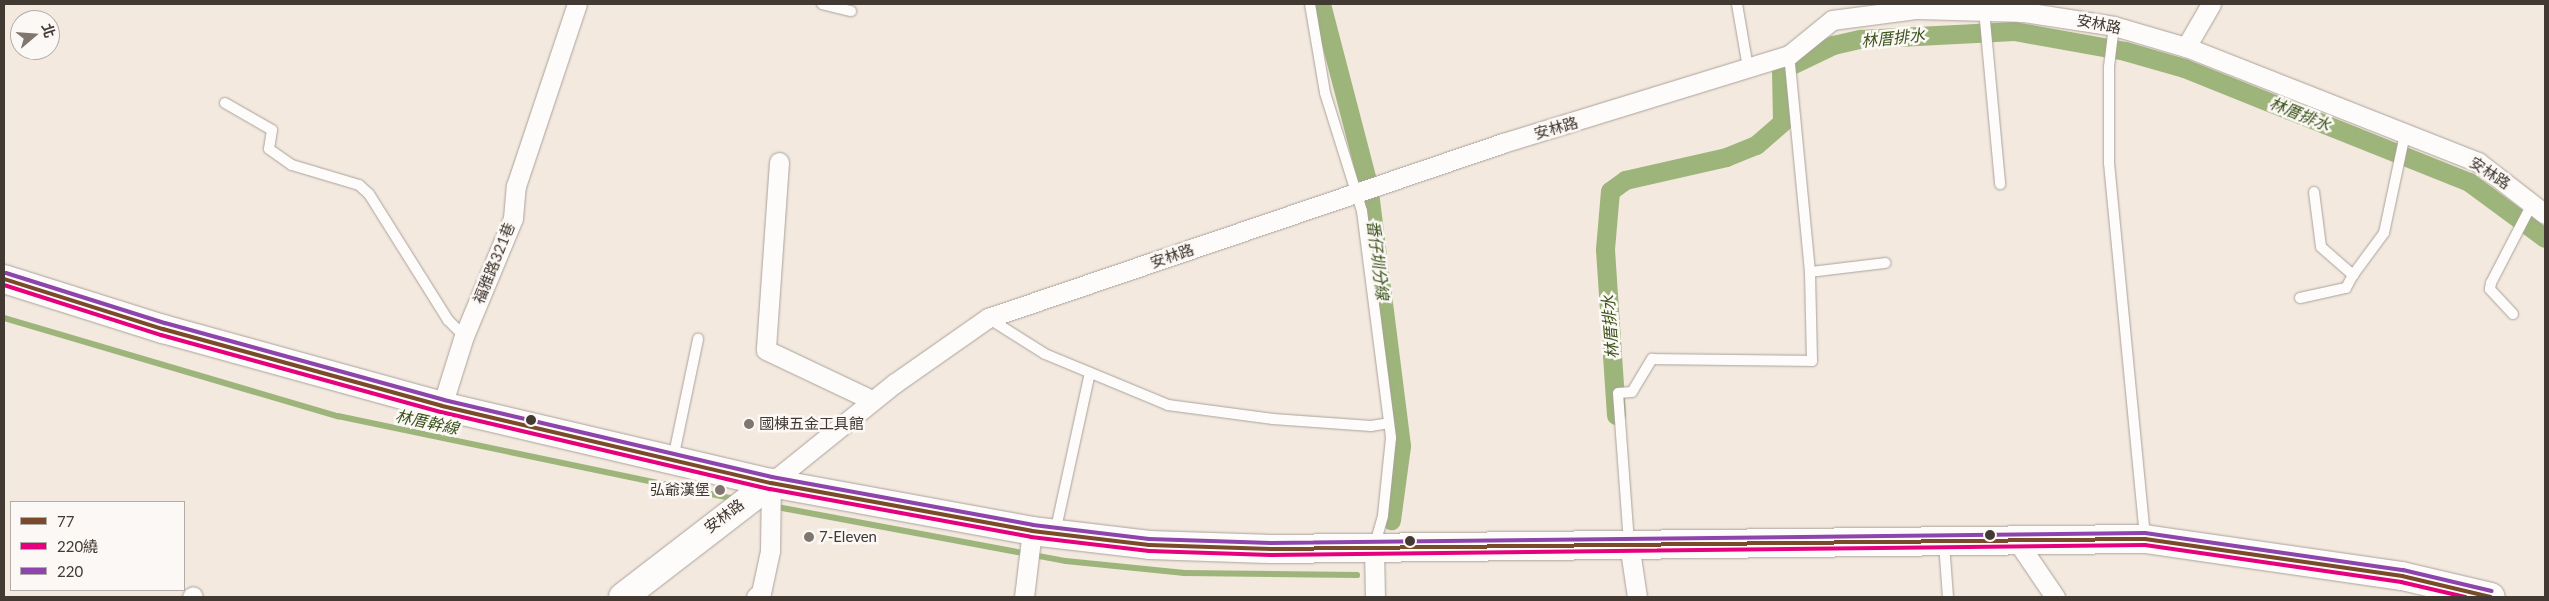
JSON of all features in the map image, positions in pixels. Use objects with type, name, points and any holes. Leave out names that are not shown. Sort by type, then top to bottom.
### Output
[{"type":"main road","points":[[4,279],[163,329],[442,406],[673,459],[766,490],[1039,536],[1149,545],[1374,547],[1629,542],[2017,542],[2145,538],[2402,576],[2491,597]]},
{"type":"main road","name":"安林路","points":[[623,597],[732,509],[766,490]]},
{"type":"street","name":"福雅路321巷","points":[[442,406],[464,336],[513,218],[516,186],[576,4]]},
{"type":"street","points":[[2186,47],[2211,4]]},
{"type":"street","name":"安林路","points":[[766,490],[872,400],[988,318],[1356,194],[1382,187],[1503,144],[1789,55],[1832,20],[1917,8],[1984,10],[2024,8],[2114,26],[2186,47],[2478,162],[2539,209]]},
{"type":"street","points":[[778,162],[766,350],[872,400]]},
{"type":"street","points":[[756,597],[761,593],[770,551],[766,490]]},
{"type":"street","points":[[1024,597],[1028,566],[1039,536]]},
{"type":"street","points":[[1629,542],[1637,597]]},
{"type":"street","points":[[2017,542],[2055,597]]},
{"type":"street","points":[[1374,547],[1376,597]]},
{"type":"lane","points":[[822,4],[851,11]]},
{"type":"lane","points":[[1310,4],[1325,92],[1362,211],[1389,423],[1384,516],[1374,547]]},
{"type":"lane","points":[[1737,4],[1748,68]]},
{"type":"lane","points":[[1984,10],[2000,184]]},
{"type":"lane","points":[[2114,26],[2109,67],[2110,163],[2145,538]]},
{"type":"lane","points":[[1629,542],[1618,392],[1632,392],[1652,359],[1812,361],[1810,272],[1789,55]]},
{"type":"lane","points":[[225,103],[272,130],[269,149],[292,165],[359,185],[369,194],[448,320],[464,336]]},
{"type":"lane","points":[[2300,298],[2346,288],[2352,275],[2384,233],[2404,134]]},
{"type":"lane","points":[[2314,192],[2321,247],[2352,275]]},
{"type":"lane","points":[[2513,314],[2490,289],[2491,283],[2539,209]]},
{"type":"lane","points":[[1810,272],[1885,263]]},
{"type":"lane","points":[[988,318],[1045,354],[1168,405],[1273,419],[1371,426],[1389,423]]},
{"type":"lane","points":[[673,459],[698,338]]},
{"type":"lane","points":[[1039,536],[1090,373]]},
{"type":"lane","points":[[1944,541],[1948,597]]},
{"type":"waterway","name":"番仔圳分線","points":[[1321,4],[1368,184],[1401,446],[1391,520]]},
{"type":"waterway","name":"林厝排水","points":[[1616,415],[1605,249],[1610,191],[1625,180],[1726,157],[1756,145],[1782,122],[1781,70],[1833,45],[1860,39],[2014,31],[2125,51],[2184,68],[2469,182],[2545,238]]},
{"type":"waterway","name":"林厝幹線","points":[[4,318],[338,416],[736,499]]},
{"type":"waterway","name":"林厝幹線","points":[[772,506],[1066,561],[1184,573],[1357,575]]},
{"type":"transit line","name":"220","points":[[6,273],[165,323],[444,400],[772,477],[1033,525],[1149,539],[1271,543],[2145,533],[2403,570],[2492,591]]},
{"type":"transit line","name":"77","points":[[4,279],[163,329],[442,406],[771,483],[1032,531],[1149,545],[1271,549],[2145,539],[2402,576],[2491,597]]},
{"type":"transit line","name":"220繞","points":[[4,285],[161,335],[441,412],[770,489],[1031,537],[1149,551],[1271,555],[2145,545],[2401,582],[2465,597]]},
{"type":"place","name":"國棟五金工具館","points":[[749,424]]},
{"type":"place","name":"弘爺漢堡","points":[[720,490]]},
{"type":"place","name":"7-Eleven","points":[[809,537]]}]
